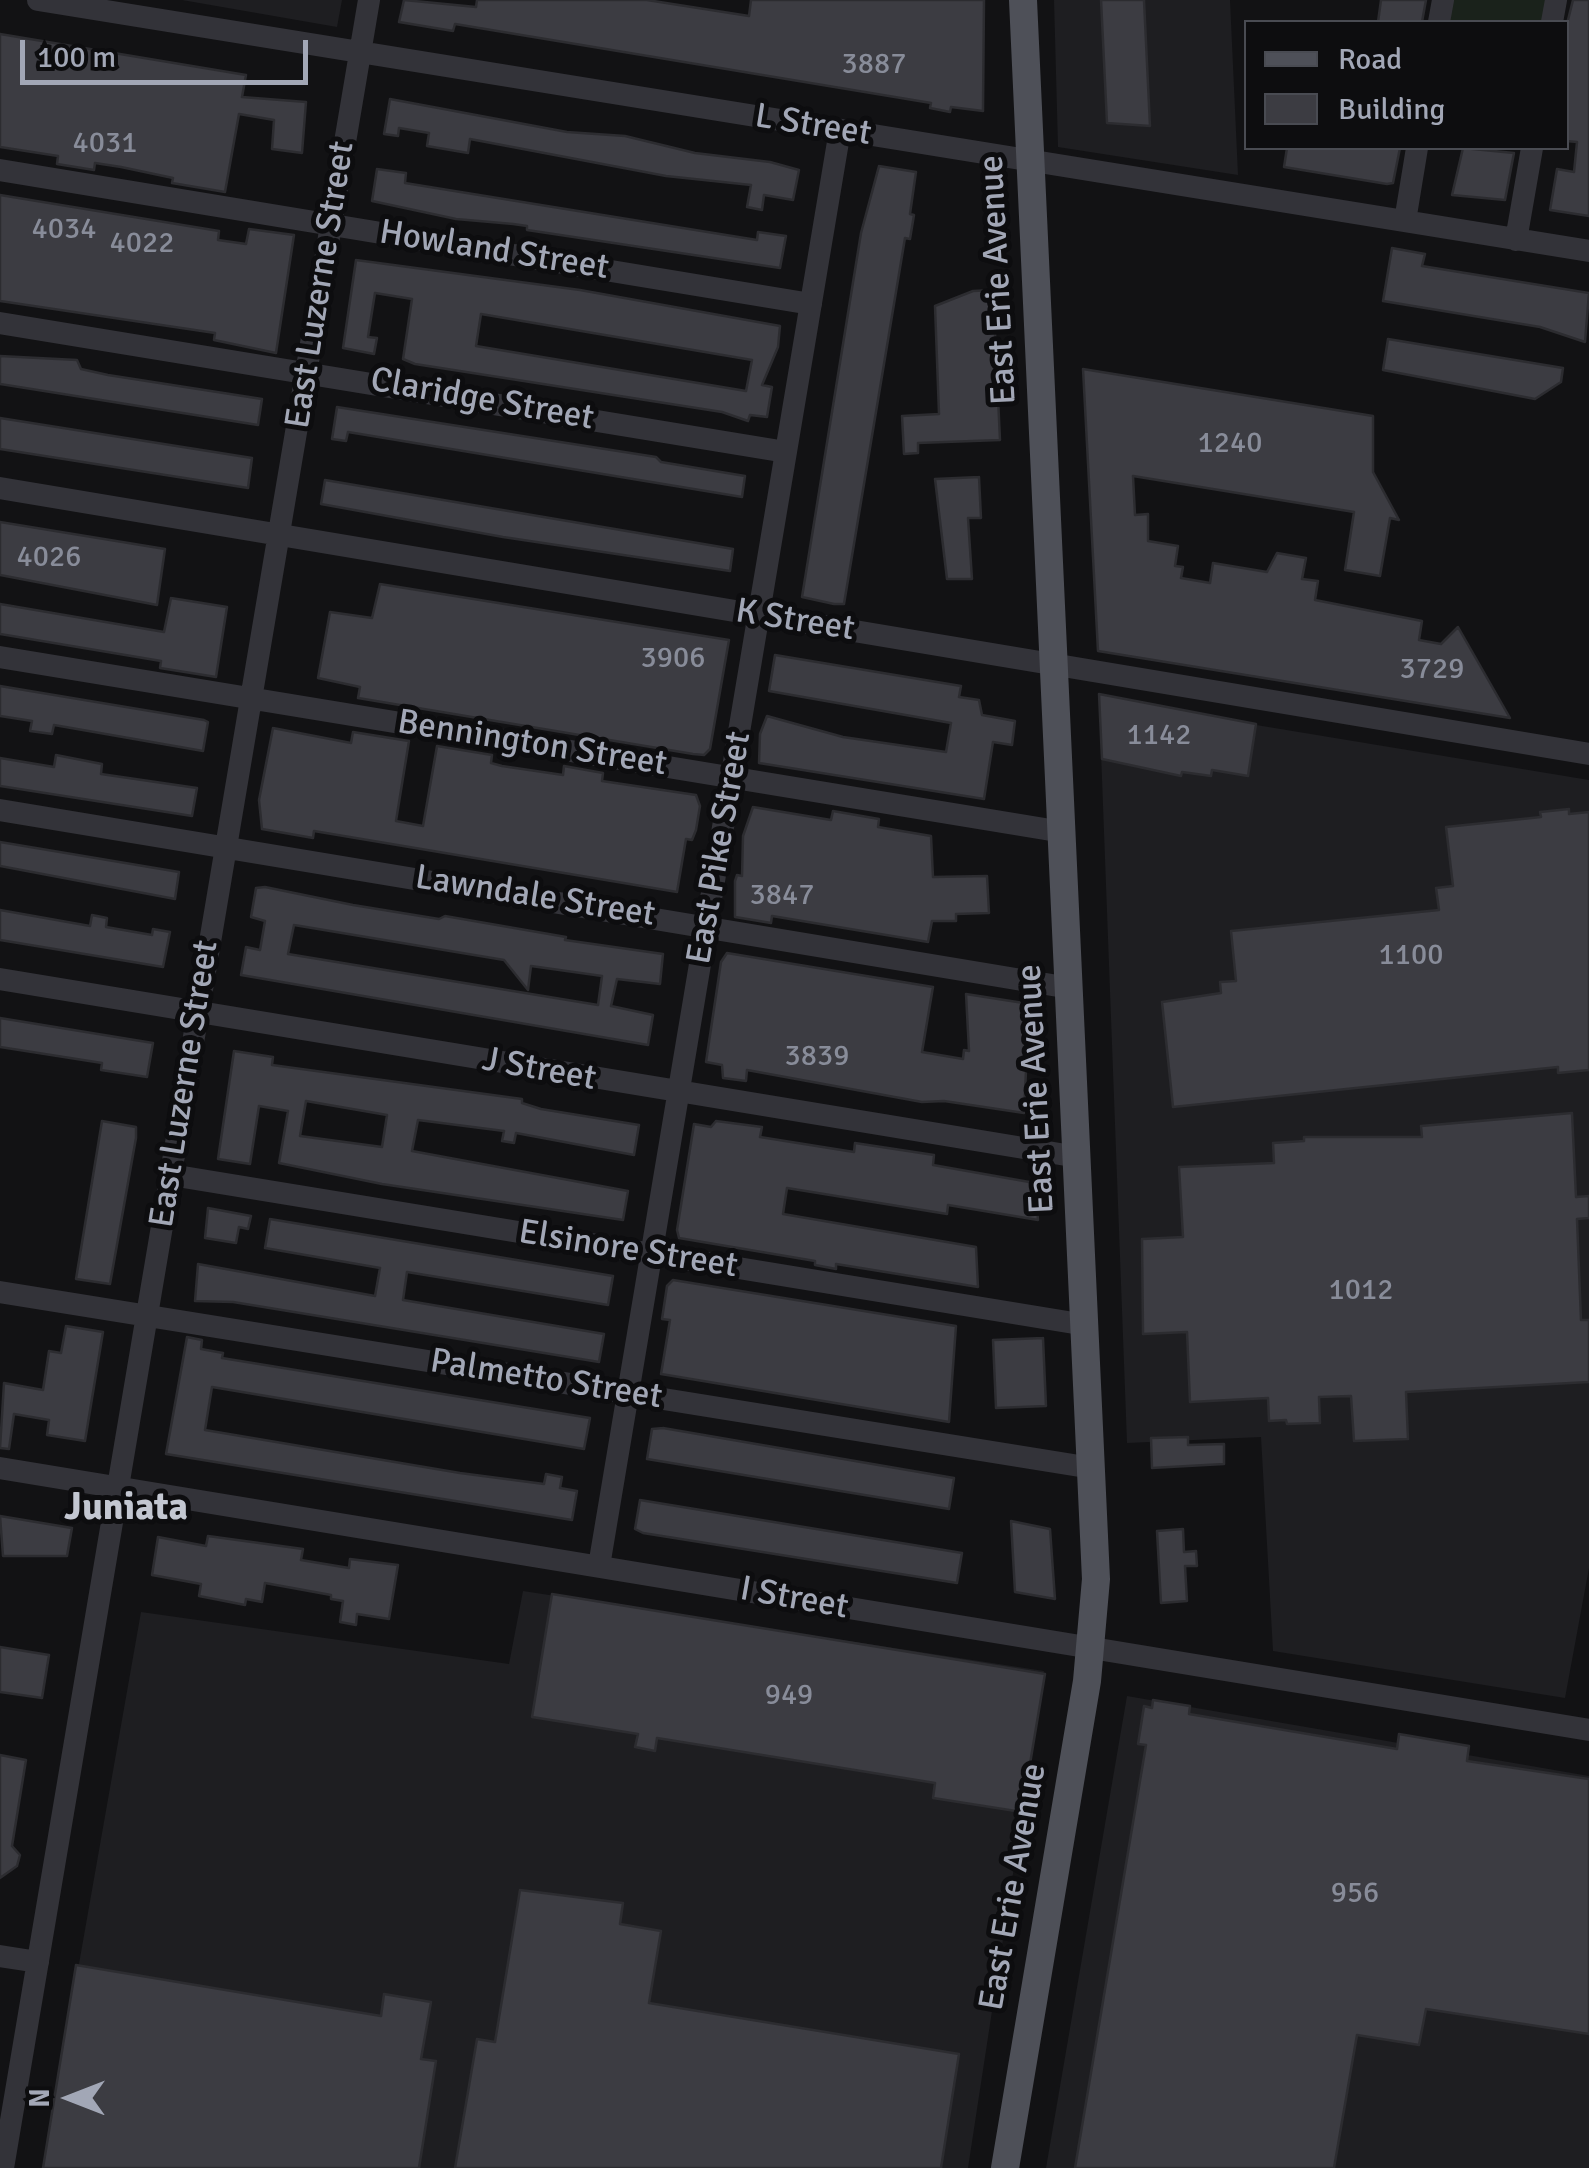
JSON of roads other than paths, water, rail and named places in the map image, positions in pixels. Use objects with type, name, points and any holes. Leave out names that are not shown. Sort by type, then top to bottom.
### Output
[{"type":"main road","name":"East Erie Avenue","points":[[1005,2168],[1091,1650],[1096,1578],[1023,0]]},
{"type":"street","name":"L Street","points":[[38,0],[1589,251]]},
{"type":"street","name":"East Luzerne Street","points":[[3,2168],[171,1176],[195,1012],[253,698],[369,0]]},
{"type":"street","name":"East Pike Street","points":[[599,1566],[840,130]]},
{"type":"street","points":[[1404,220],[1417,150]]},
{"type":"street","points":[[1516,240],[1532,150]]},
{"type":"street","name":"Howland Street","points":[[0,170],[810,304]]},
{"type":"street","name":"Claridge Street","points":[[0,323],[786,452]]},
{"type":"street","name":"K Street","points":[[0,488],[1589,754]]},
{"type":"street","name":"Bennington Street","points":[[0,657],[1063,832]]},
{"type":"street","name":"Lawndale Street","points":[[0,810],[1070,988]]},
{"type":"street","name":"J Street","points":[[0,979],[678,1094],[1078,1157]]},
{"type":"street","name":"Elsinore Street","points":[[171,1176],[1086,1325]]},
{"type":"street","name":"Palmetto Street","points":[[0,1292],[1092,1468]]},
{"type":"street","name":"I Street","points":[[0,1468],[1589,1730]]},
{"type":"street","points":[[0,1956],[38,1962]]},
{"type":"district","name":"Juniata","points":[[126,1509]]}]
